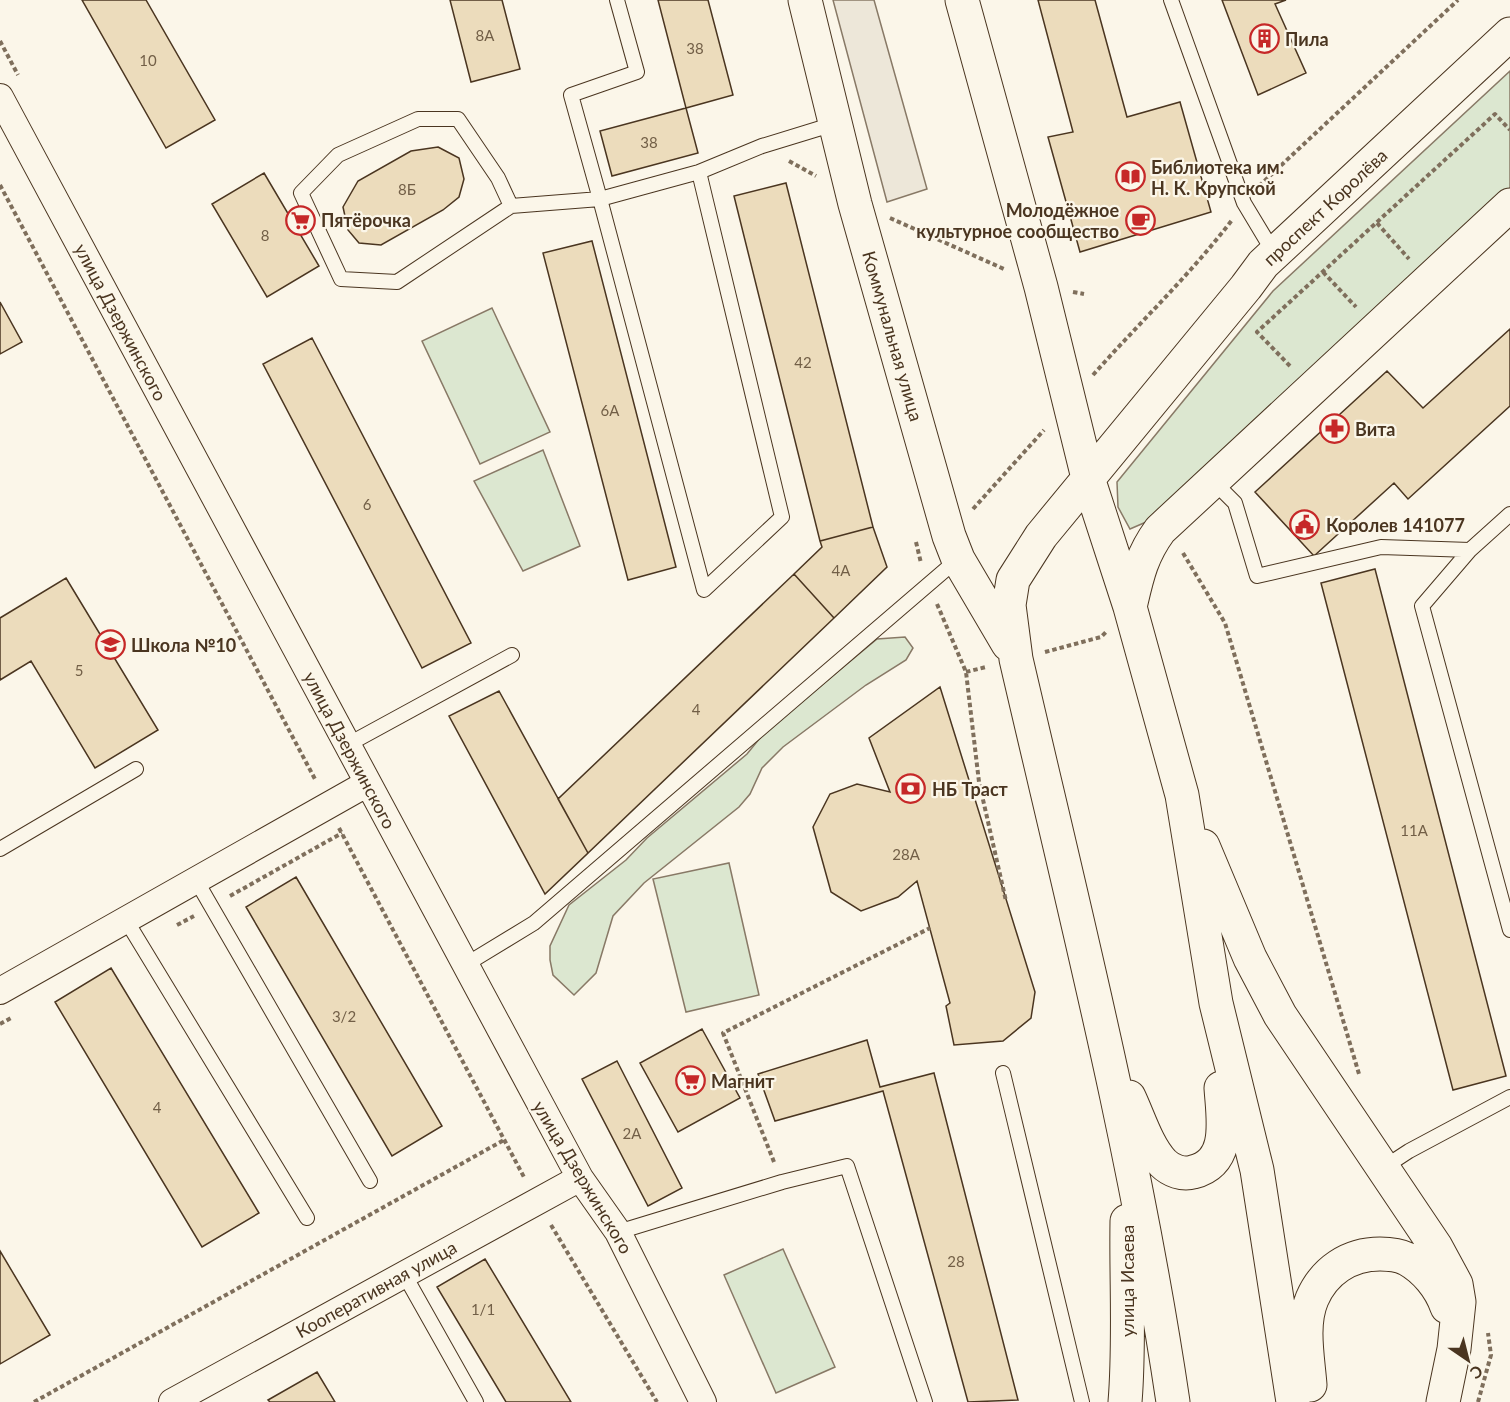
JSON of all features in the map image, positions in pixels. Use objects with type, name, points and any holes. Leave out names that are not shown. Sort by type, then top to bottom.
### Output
[{"type":"main road","name":"Коммунальная улица","points":[[805,0],[855,204],[953,547],[1016,659]]},
{"type":"main road","points":[[962,0],[1041,287],[1088,478],[1131,607],[1182,795],[1216,1003],[1257,1170],[1293,1402]]},
{"type":"main road","name":"проспект Королёва","points":[[1016,659],[1009,606],[1013,580],[1041,536],[1274,253],[1510,34]]},
{"type":"main road","points":[[1131,607],[1138,569],[1148,547],[1160,530],[1510,205]]},
{"type":"main road","points":[[1016,659],[1104,1041],[1162,1325],[1173,1402]]},
{"type":"main road","points":[[1182,795],[1250,958],[1280,1015],[1436,1247],[1456,1284],[1459,1313],[1443,1402]]},
{"type":"main road","points":[[1104,1041],[1155,1153],[1166,1166],[1178,1172],[1190,1173],[1204,1168],[1214,1160],[1221,1149],[1224,1135],[1216,1003]]},
{"type":"main road","name":"улица Исаева","points":[[1125,1402],[1128,1330],[1126,1287],[1128,1159]]},
{"type":"main road","points":[[1311,1402],[1306,1318],[1318,1285],[1329,1272],[1346,1261],[1368,1254],[1387,1254],[1405,1258],[1422,1270],[1436,1285],[1456,1330]]},
{"type":"street","name":"улица Дзержинского","points":[[0,97],[580,1178],[618,1232],[703,1402]]},
{"type":"street","points":[[0,991],[368,783]]},
{"type":"street","name":"Кооперативная улица","points":[[172,1402],[580,1178]]},
{"type":"lane","points":[[617,0],[637,72],[571,95],[704,590],[782,517],[699,172]]},
{"type":"lane","points":[[1171,0],[1244,203],[1274,253]]},
{"type":"lane","points":[[511,206],[498,178],[458,119],[418,119],[338,154],[301,193],[341,279],[397,282],[511,206],[600,199],[699,172],[762,146],[834,124]]},
{"type":"lane","points":[[1212,480],[1235,503],[1257,576],[1381,547],[1470,550]]},
{"type":"lane","points":[[1510,514],[1470,550],[1422,606],[1510,930]]},
{"type":"lane","points":[[465,965],[534,923],[953,547]]},
{"type":"lane","points":[[347,745],[512,655]]},
{"type":"lane","points":[[0,849],[136,769]]},
{"type":"lane","points":[[196,880],[370,1181]]},
{"type":"lane","points":[[126,920],[307,1218]]},
{"type":"lane","points":[[1003,1073],[1082,1402]]},
{"type":"lane","points":[[1383,1168],[1409,1151],[1510,1097]]},
{"type":"lane","points":[[618,1232],[782,1182],[847,1166],[925,1402]]},
{"type":"lane","points":[[404,1274],[476,1402]]},
{"type":"path","points":[[922,567],[953,547],[1070,401],[1129,334],[1207,253],[1244,203],[1266,178],[1458,0]]},
{"type":"path","points":[[1311,388],[1257,332],[1496,114],[1510,130]]},
{"type":"path","points":[[762,146],[823,179],[855,204],[977,256],[1041,287],[1084,294]]},
{"type":"path","points":[[1377,223],[1409,260]]},
{"type":"path","points":[[1323,272],[1356,308]]},
{"type":"path","points":[[1189,546],[1182,554],[1226,623],[1360,1077]]},
{"type":"path","points":[[966,672],[1101,637],[1131,607]]},
{"type":"path","points":[[782,1182],[723,1034],[930,928]]},
{"type":"path","points":[[34,1402],[504,1140]]},
{"type":"path","points":[[1478,1402],[1491,1355],[1487,1323]]},
{"type":"green space","points":[[1510,71],[1510,190],[1153,519],[1130,529],[1118,507],[1117,482],[1273,291]]},
{"type":"green space","points":[[492,308],[550,432],[480,464],[422,341]]},
{"type":"green space","points":[[543,450],[580,546],[523,571],[474,481]]},
{"type":"green space","points":[[905,637],[913,648],[906,660],[866,685],[783,747],[762,768],[750,794],[739,807],[644,883],[613,916],[596,973],[574,995],[553,975],[550,946],[569,905],[626,860],[647,838],[747,754],[764,733],[877,639]]},
{"type":"green space","points":[[729,863],[759,995],[686,1012],[653,879]]},
{"type":"green space","points":[[783,1249],[835,1367],[776,1393],[724,1275]]},
{"type":"shaded area","points":[[833,0],[874,0],[927,189],[887,202]]},
{"type":"building","points":[[82,0],[146,0],[215,120],[166,148]]},
{"type":"building","points":[[450,0],[502,0],[520,69],[471,82]]},
{"type":"building","points":[[658,0],[708,0],[733,95],[686,108]]},
{"type":"building","points":[[1038,0],[1095,0],[1127,117],[1180,102],[1211,212],[1080,252],[1048,137],[1073,132]]},
{"type":"building","name":"Пила","points":[[1222,0],[1286,0],[1275,4],[1306,73],[1258,95]]},
{"type":"building","points":[[686,108],[698,153],[612,176],[600,131]]},
{"type":"building","points":[[438,147],[459,158],[464,179],[459,197],[443,210],[381,245],[359,243],[348,230],[343,207],[358,181],[411,151]]},
{"type":"building","points":[[264,173],[319,266],[267,297],[212,204]]},
{"type":"building","points":[[786,183],[873,527],[820,541],[734,196]]},
{"type":"building","points":[[592,241],[676,567],[628,580],[543,253]]},
{"type":"building","points":[[0,302],[22,342],[0,354]]},
{"type":"building","points":[[1510,329],[1510,406],[1408,499],[1394,483],[1314,556],[1255,492],[1387,371],[1423,408]]},
{"type":"building","points":[[312,338],[471,643],[422,668],[263,364]]},
{"type":"building","points":[[873,527],[887,567],[834,618],[794,574],[822,547],[820,541]]},
{"type":"building","points":[[1375,569],[1506,1076],[1453,1090],[1321,583]]},
{"type":"building","points":[[794,574],[834,618],[588,853],[558,799]]},
{"type":"building","points":[[66,578],[158,730],[95,768],[31,661],[0,680],[0,618]]},
{"type":"building","points":[[940,687],[1035,992],[1031,1018],[1003,1041],[954,1045],[946,1006],[950,1003],[917,881],[898,897],[861,911],[831,892],[813,827],[830,794],[857,784],[890,792],[869,738]]},
{"type":"building","points":[[499,691],[588,853],[545,894],[449,716]]},
{"type":"building","points":[[296,877],[442,1126],[392,1156],[246,907]]},
{"type":"building","points":[[111,968],[259,1213],[202,1247],[55,1002]]},
{"type":"building","name":"Магнит","points":[[702,1029],[740,1098],[678,1132],[640,1063]]},
{"type":"building","points":[[867,1040],[880,1087],[934,1073],[1018,1400],[968,1402],[883,1091],[775,1121],[758,1074]]},
{"type":"building","points":[[617,1061],[682,1188],[648,1206],[582,1079]]},
{"type":"building","points":[[0,1251],[50,1335],[0,1364]]},
{"type":"building","points":[[485,1259],[571,1402],[506,1402],[437,1287]]},
{"type":"building","points":[[317,1372],[335,1402],[270,1402],[268,1400]]},
{"type":"place","name":"Пила","points":[[1264,39]]},
{"type":"place","name":"Библиотека им. Н. К. Крупской","points":[[1130,177]]},
{"type":"place","name":"Пятёрочка","points":[[300,220]]},
{"type":"place","name":"Молодёжное культурное сообщество","points":[[1140,220]]},
{"type":"place","name":"Вита","points":[[1334,429]]},
{"type":"place","name":"Королев 141077","points":[[1305,525]]},
{"type":"place","name":"Школа №10","points":[[110,645]]},
{"type":"place","name":"НБ Траст","points":[[911,789]]},
{"type":"place","name":"Магнит","points":[[690,1081]]}]
